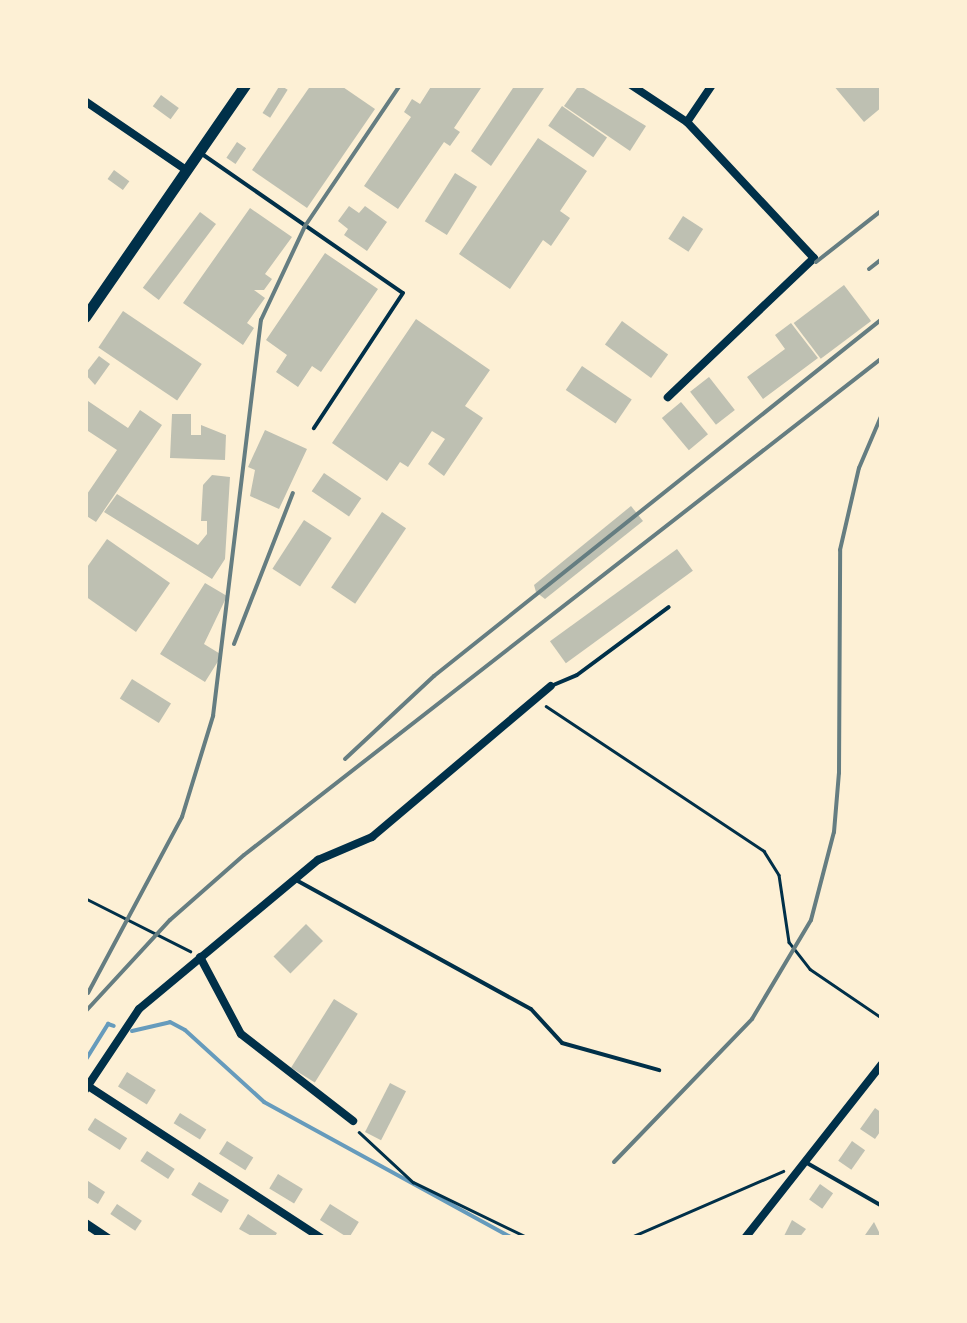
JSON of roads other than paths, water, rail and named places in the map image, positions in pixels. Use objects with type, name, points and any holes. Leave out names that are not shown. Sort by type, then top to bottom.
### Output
[{"type":"main road","points":[[85,317],[245,85]]},
{"type":"street","points":[[631,85],[687,122],[814,258],[668,397]]},
{"type":"street","points":[[687,122],[712,85]]},
{"type":"street","points":[[85,101],[186,170]]},
{"type":"street","points":[[321,1238],[87,1088],[139,1009],[318,860],[372,837],[551,686]]},
{"type":"street","points":[[200,957],[241,1034],[354,1122]]},
{"type":"street","points":[[746,1238],[882,1064]]},
{"type":"street","points":[[85,1223],[107,1238]]},
{"type":"lane","points":[[199,152],[402,293],[314,428]]},
{"type":"lane","points":[[551,686],[577,676],[669,607]]},
{"type":"lane","points":[[294,880],[531,1009],[562,1043],[659,1070]]},
{"type":"lane","points":[[803,1162],[826,1168],[882,1206]]},
{"type":"waterway","points":[[132,1031],[170,1022],[185,1030],[264,1102],[512,1238]]},
{"type":"waterway","points":[[85,1061],[108,1024],[114,1026]]},
{"type":"railway","points":[[88,993],[182,817],[213,716],[261,320],[305,226],[400,85]]},
{"type":"railway","points":[[816,262],[882,210]]},
{"type":"railway","points":[[869,269],[882,259]]},
{"type":"railway","points":[[345,759],[434,676],[882,319]]},
{"type":"railway","points":[[85,1012],[170,920],[244,855],[882,358]]},
{"type":"railway","points":[[614,1162],[752,1019],[811,920],[834,832],[839,773],[840,550],[859,468],[882,414]]},
{"type":"railway","points":[[234,644],[293,493]]}]
